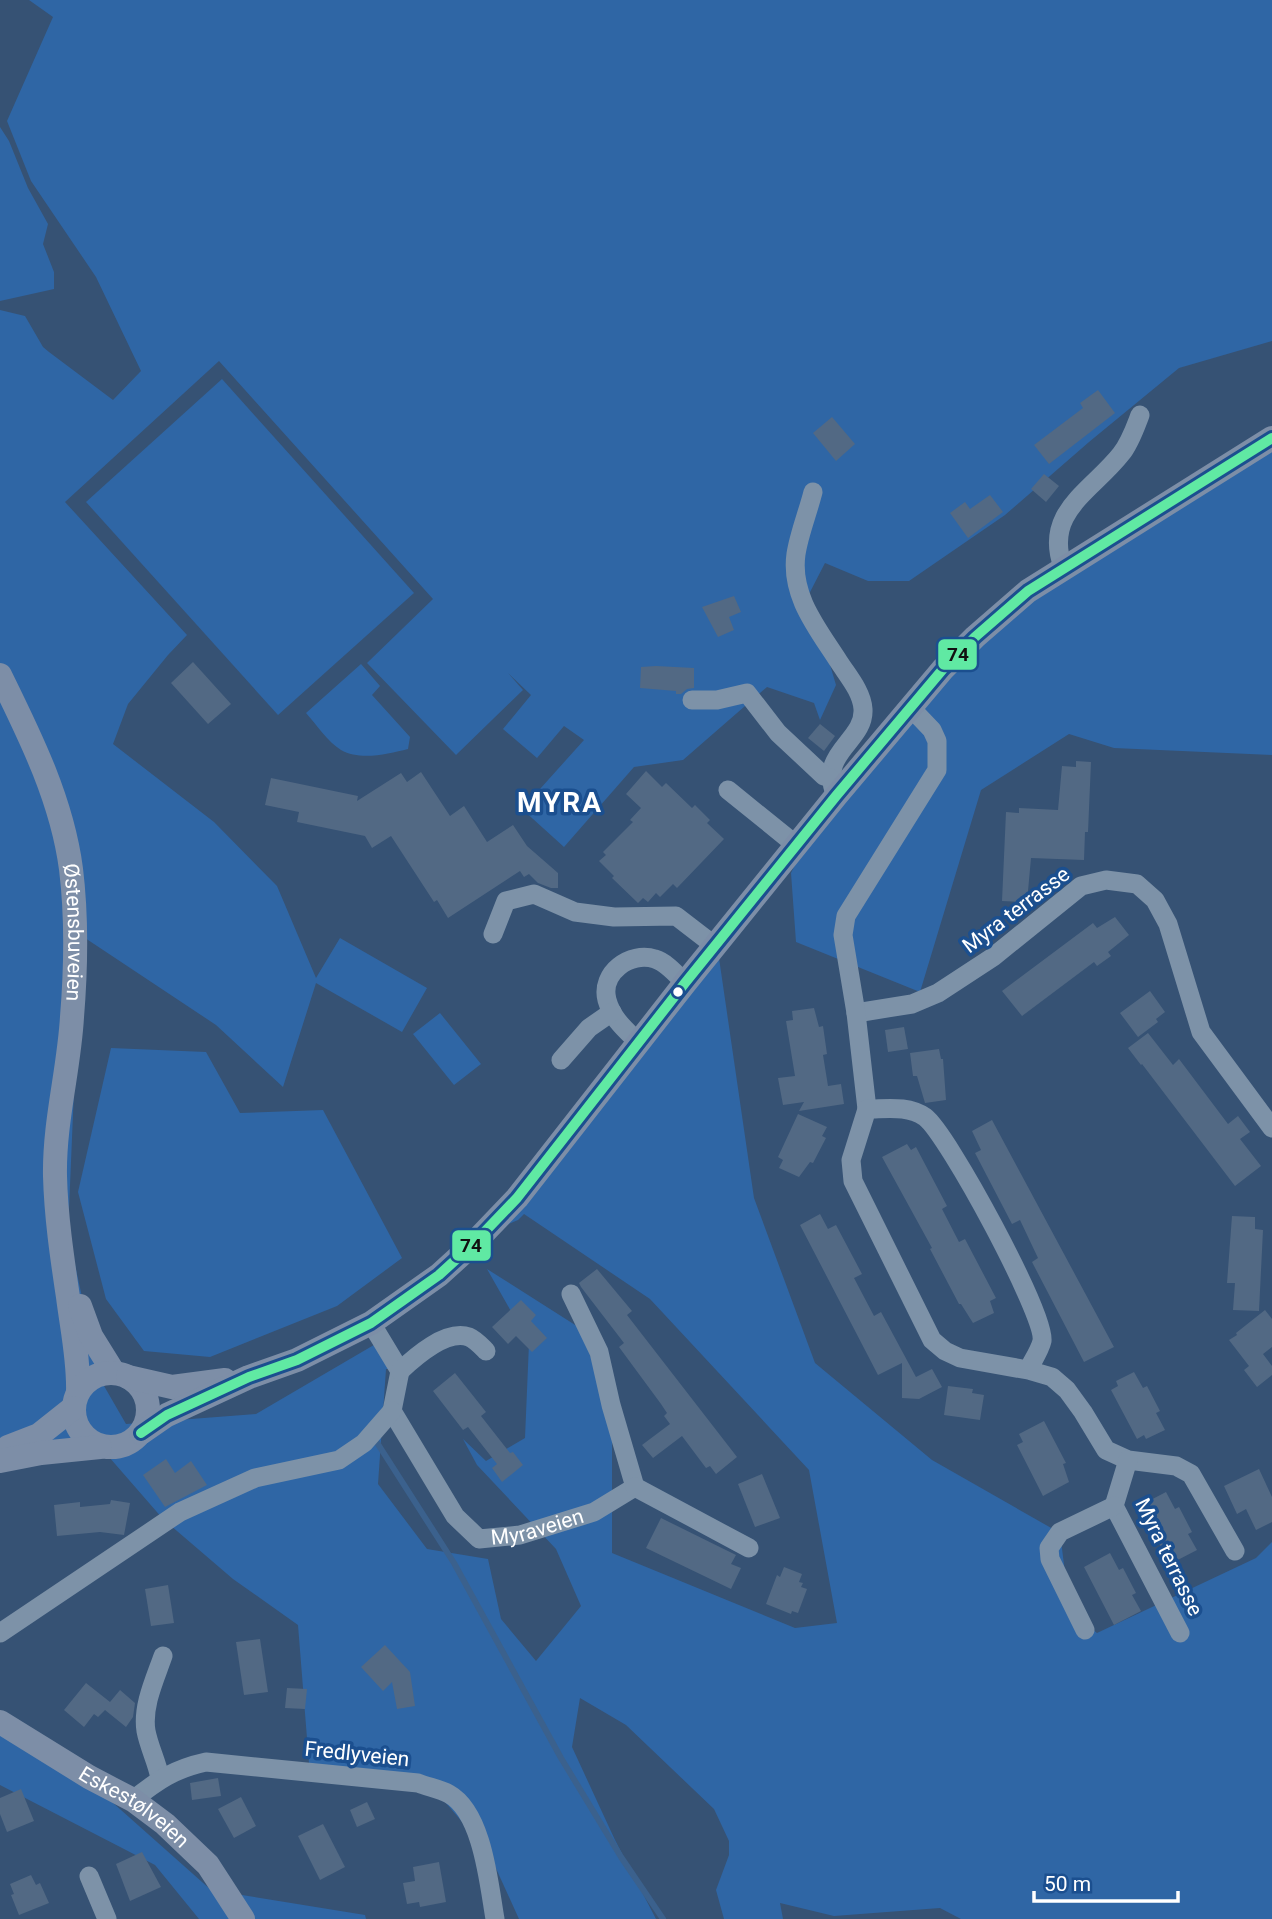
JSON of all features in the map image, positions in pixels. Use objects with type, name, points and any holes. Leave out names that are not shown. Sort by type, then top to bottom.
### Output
[{"type":"main road","points":[[0,1461],[41,1453],[100,1447],[118,1448],[130,1443],[167,1415],[250,1377],[297,1360],[370,1324],[439,1275],[517,1198],[796,845],[833,787],[911,708],[943,669],[1002,611],[1063,568],[1272,438]]},
{"type":"main road","name":"Østensbuveien","points":[[0,675],[33,741],[55,802],[71,867],[76,943],[72,1020],[59,1107],[55,1175],[79,1367],[76,1400]]},
{"type":"main road","name":"Østensbuveien","points":[[62,1246],[91,1336],[121,1375]]},
{"type":"main road","points":[[0,1451],[39,1435],[76,1400],[88,1381],[100,1374],[121,1375],[172,1387],[250,1377]]},
{"type":"main road","points":[[121,1375],[139,1385],[148,1404],[147,1421],[141,1433]]},
{"type":"main road","points":[[76,1400],[75,1423],[88,1440],[100,1447]]},
{"type":"main road","name":"Eskestølveien","points":[[0,1722],[89,1777],[133,1800],[165,1824],[208,1865],[243,1919]]},
{"type":"street","points":[[1063,568],[1059,556],[1061,523],[1076,500],[1121,454],[1140,415]]},
{"type":"street","points":[[813,492],[796,554],[799,590],[806,612],[856,688],[863,706],[859,725],[838,755],[833,787]]},
{"type":"street","points":[[692,700],[717,700],[747,693],[778,733],[833,787]]},
{"type":"street","name":"Myra terrasse","points":[[911,708],[932,730],[937,741],[937,770],[846,916],[843,935],[856,1013],[867,1109],[851,1160],[853,1181],[932,1340],[945,1351],[960,1358],[1052,1377],[1067,1390],[1083,1412],[1105,1450],[1128,1460],[1176,1466],[1191,1474],[1235,1551]]},
{"type":"street","points":[[728,790],[796,845]]},
{"type":"street","name":"Myra terrasse","points":[[856,1013],[912,1004],[937,993],[993,957],[1081,886],[1106,880],[1137,884],[1155,900],[1168,924],[1201,1032],[1272,1128]]},
{"type":"street","points":[[493,934],[506,901],[534,894],[575,912],[614,917],[676,916],[715,946]]},
{"type":"street","points":[[639,1043],[616,1021],[607,999],[608,982],[616,968],[630,959],[655,959],[685,983]]},
{"type":"street","points":[[561,1060],[589,1028],[612,1012]]},
{"type":"street","points":[[867,1109],[907,1109],[925,1118],[943,1137],[981,1203],[1038,1319],[1042,1340],[1028,1370]]},
{"type":"street","points":[[572,1294],[599,1352],[635,1487],[749,1548]]},
{"type":"street","points":[[370,1324],[400,1371]]},
{"type":"street","points":[[0,1633],[180,1511],[255,1478],[339,1460],[364,1443],[393,1411],[400,1371],[419,1353],[452,1336],[473,1339],[486,1351]]},
{"type":"street","name":"Myraveien","points":[[393,1411],[455,1516],[479,1539],[520,1535],[594,1512],[635,1487]]},
{"type":"street","name":"Myra terrasse","points":[[1128,1460],[1114,1506],[1180,1633]]},
{"type":"street","points":[[1085,1630],[1050,1559],[1049,1548],[1060,1532],[1114,1506]]},
{"type":"street","points":[[160,1778],[146,1732],[145,1717],[163,1656]]},
{"type":"street","name":"Fredlyveien","points":[[133,1800],[160,1778],[183,1767],[206,1762],[418,1783],[451,1795],[469,1815],[482,1846],[495,1919]]},
{"type":"street","points":[[89,1876],[107,1919]]},
{"type":"shaded area","points":[[29,0],[1272,0],[1272,341],[1179,368],[1005,515],[909,581],[868,581],[825,563],[809,594],[836,685],[820,720],[814,703],[767,687],[683,760],[634,767],[564,847],[522,809],[584,740],[564,726],[537,758],[503,729],[531,695],[508,673],[523,690],[456,755],[367,663],[433,599],[219,361],[65,502],[187,635],[128,704],[113,744],[214,822],[277,886],[316,978],[340,938],[427,988],[402,1032],[316,983],[283,1087],[216,1025],[85,938],[77,1019],[68,1233],[100,1379],[126,1424],[256,1414],[379,1342],[395,1369],[386,1369],[378,1484],[427,1549],[488,1559],[501,1619],[536,1661],[581,1606],[556,1549],[477,1465],[463,1439],[486,1461],[525,1438],[529,1343],[487,1269],[583,1330],[612,1430],[612,1553],[795,1628],[837,1623],[809,1470],[650,1299],[524,1214],[504,1226],[719,958],[754,1198],[815,1363],[932,1460],[1060,1533],[1070,1612],[1097,1633],[1256,1558],[1272,1542],[1272,1919],[961,1919],[940,1908],[834,1916],[780,1903],[783,1919],[724,1919],[716,1890],[729,1855],[729,1841],[714,1809],[626,1725],[580,1698],[572,1747],[615,1840],[656,1919],[519,1919],[489,1853],[439,1795],[310,1776],[298,1625],[233,1579],[163,1519],[89,1434],[0,1455],[0,310],[25,316],[43,347],[113,400],[141,371],[96,277],[31,181],[7,121],[53,17]]},
{"type":"shaded area","points":[[0,127],[48,224],[43,244],[54,272],[54,289],[0,301]]},
{"type":"shaded area","points":[[222,379],[414,593],[278,715],[86,502]]},
{"type":"shaded area","points":[[1272,443],[1272,755],[1114,748],[1069,734],[981,790],[920,992],[796,942],[791,873],[838,777],[1013,610]]},
{"type":"shaded area","points":[[361,664],[380,686],[372,695],[410,737],[408,749],[374,755],[349,753],[331,742],[306,713]]},
{"type":"shaded area","points":[[440,1013],[481,1064],[454,1085],[413,1034]]},
{"type":"shaded area","points":[[111,1048],[206,1052],[240,1113],[323,1110],[402,1258],[337,1306],[210,1357],[144,1351],[106,1299],[78,1192]]},
{"type":"shaded area","points":[[0,1735],[112,1802],[211,1890],[365,1915],[366,1919],[199,1919],[155,1865],[0,1785]]},
{"type":"building","points":[[1098,390],[1115,413],[1049,464],[1034,445],[1083,408],[1080,403]]},
{"type":"building","points":[[832,417],[855,444],[836,461],[813,433]]},
{"type":"building","points":[[1044,474],[1059,486],[1046,502],[1031,489]]},
{"type":"building","points":[[990,495],[1003,512],[968,538],[950,513],[965,502],[970,509]]},
{"type":"building","points":[[734,596],[741,612],[729,617],[734,630],[718,637],[702,607]]},
{"type":"building","points":[[193,662],[231,704],[208,724],[171,683]]},
{"type":"building","points":[[641,667],[694,668],[694,688],[676,694],[676,691],[640,688]]},
{"type":"building","points":[[820,724],[835,736],[824,751],[808,738]]},
{"type":"building","points":[[1076,761],[1091,762],[1084,860],[1031,858],[1027,902],[1002,901],[1006,812],[1019,813],[1019,808],[1058,810],[1062,766],[1076,767]]},
{"type":"building","points":[[646,771],[662,787],[666,783],[692,808],[695,805],[710,820],[707,823],[724,839],[677,888],[673,884],[660,897],[656,893],[648,902],[643,898],[638,903],[599,861],[606,855],[603,852],[633,822],[630,820],[641,808],[626,794]]},
{"type":"building","points":[[421,772],[450,816],[464,806],[487,842],[513,825],[527,846],[558,873],[558,888],[538,883],[529,874],[524,877],[520,871],[448,918],[437,900],[434,902],[391,836],[372,848],[365,836],[297,822],[299,812],[265,805],[271,778],[358,796],[357,801],[401,773],[407,782]]},
{"type":"building","points":[[1115,917],[1129,935],[1108,952],[1111,956],[1097,966],[1094,962],[1022,1016],[1002,991],[1093,923],[1097,928]]},
{"type":"building","points":[[1150,991],[1165,1012],[1156,1019],[1158,1022],[1138,1037],[1120,1013]]},
{"type":"building","points":[[814,1008],[819,1027],[823,1026],[827,1054],[823,1055],[828,1086],[841,1084],[844,1104],[799,1111],[804,1102],[783,1105],[778,1078],[795,1076],[786,1021],[793,1020],[792,1011]]},
{"type":"building","points":[[904,1027],[908,1049],[888,1052],[885,1030]]},
{"type":"building","points":[[1148,1033],[1173,1065],[1179,1059],[1228,1124],[1238,1116],[1250,1132],[1240,1139],[1261,1166],[1235,1186],[1128,1048]]},
{"type":"building","points":[[939,1049],[943,1059],[946,1100],[925,1103],[917,1076],[913,1076],[910,1053]]},
{"type":"building","points":[[798,1114],[827,1127],[822,1136],[826,1138],[813,1163],[810,1162],[799,1177],[779,1168],[783,1160],[778,1157]]},
{"type":"building","points":[[992,1120],[1114,1347],[1084,1362],[1032,1262],[1038,1258],[1020,1220],[1012,1224],[975,1153],[981,1150],[972,1131]]},
{"type":"building","points":[[907,1144],[911,1150],[916,1147],[947,1206],[942,1209],[959,1242],[965,1239],[996,1298],[990,1301],[994,1313],[973,1323],[959,1304],[882,1157]]},
{"type":"building","points":[[820,1214],[828,1229],[836,1225],[862,1274],[854,1278],[874,1316],[881,1312],[916,1377],[932,1369],[942,1387],[919,1399],[902,1398],[902,1363],[878,1375],[800,1225]]},
{"type":"building","points":[[1232,1216],[1255,1217],[1255,1229],[1263,1230],[1259,1311],[1233,1310],[1235,1283],[1227,1283]]},
{"type":"building","points":[[597,1269],[632,1311],[627,1315],[737,1457],[716,1474],[710,1466],[706,1468],[682,1436],[653,1458],[642,1445],[670,1424],[664,1416],[667,1413],[619,1347],[624,1343],[579,1283]]},
{"type":"building","points":[[521,1300],[536,1315],[531,1321],[547,1338],[532,1352],[516,1336],[508,1344],[492,1327]]},
{"type":"building","points":[[1265,1310],[1272,1319],[1272,1347],[1263,1354],[1272,1366],[1272,1375],[1257,1387],[1244,1370],[1249,1366],[1229,1340]]},
{"type":"building","points":[[1134,1372],[1143,1388],[1147,1386],[1160,1411],[1156,1413],[1165,1430],[1146,1439],[1144,1435],[1137,1439],[1111,1390],[1118,1386],[1116,1381]]},
{"type":"building","points":[[455,1373],[486,1412],[481,1416],[523,1465],[502,1482],[492,1468],[497,1464],[468,1427],[463,1430],[433,1391]]},
{"type":"building","points":[[948,1386],[973,1389],[972,1393],[984,1395],[980,1420],[944,1415]]},
{"type":"building","points":[[1044,1421],[1066,1463],[1063,1464],[1069,1482],[1043,1496],[1017,1445],[1023,1442],[1019,1434]]},
{"type":"building","points":[[166,1459],[175,1473],[191,1461],[207,1485],[165,1507],[143,1475]]},
{"type":"building","points":[[1259,1469],[1272,1497],[1272,1522],[1256,1530],[1246,1509],[1237,1514],[1224,1486]]},
{"type":"building","points":[[762,1474],[780,1518],[755,1527],[738,1484]]},
{"type":"building","points":[[1166,1492],[1175,1509],[1179,1507],[1192,1532],[1188,1534],[1197,1550],[1170,1564],[1139,1506]]},
{"type":"building","points":[[111,1500],[130,1503],[124,1535],[100,1532],[57,1536],[54,1505],[80,1502],[80,1507],[110,1504]]},
{"type":"building","points":[[661,1518],[736,1555],[731,1564],[741,1568],[731,1589],[646,1548]]},
{"type":"building","points":[[1110,1553],[1119,1570],[1123,1568],[1136,1593],[1132,1595],[1141,1611],[1114,1625],[1084,1567]]},
{"type":"building","points":[[784,1567],[802,1574],[799,1582],[803,1583],[801,1587],[807,1589],[798,1613],[792,1611],[791,1614],[766,1604],[777,1575],[780,1577]]},
{"type":"building","points":[[168,1585],[174,1623],[151,1626],[145,1589]]},
{"type":"building","points":[[260,1639],[268,1692],[244,1695],[236,1642]]},
{"type":"building","points":[[385,1645],[410,1672],[415,1706],[397,1709],[392,1682],[383,1691],[361,1667]]},
{"type":"building","points":[[86,1683],[110,1702],[120,1690],[135,1703],[133,1717],[126,1727],[105,1710],[98,1717],[94,1714],[84,1727],[64,1710]]},
{"type":"building","points":[[287,1688],[307,1689],[305,1709],[285,1708]]},
{"type":"building","points":[[218,1778],[221,1796],[192,1800],[190,1783]]},
{"type":"building","points":[[21,1789],[34,1821],[7,1832],[0,1814],[0,1798]]},
{"type":"building","points":[[241,1797],[256,1826],[234,1838],[218,1809]]},
{"type":"building","points":[[367,1802],[375,1819],[357,1827],[350,1810]]},
{"type":"building","points":[[323,1824],[345,1867],[320,1880],[298,1836]]},
{"type":"building","points":[[142,1852],[161,1887],[130,1901],[116,1864]]},
{"type":"building","points":[[439,1862],[446,1902],[420,1907],[419,1902],[407,1904],[403,1883],[415,1881],[413,1867]]},
{"type":"building","points":[[31,1875],[36,1885],[40,1883],[49,1903],[19,1915],[11,1895],[14,1894],[10,1884]]},
{"type":"waterway","points":[[376,1441],[454,1563],[561,1758],[621,1857],[663,1919]]},
{"type":"transit line","name":"74","points":[[141,1433],[167,1415],[249,1377],[297,1360],[371,1323],[439,1275],[517,1198],[685,983],[943,669],[1028,591],[1272,438]]},
{"type":"district","name":"MYRA","points":[[560,802]]}]
